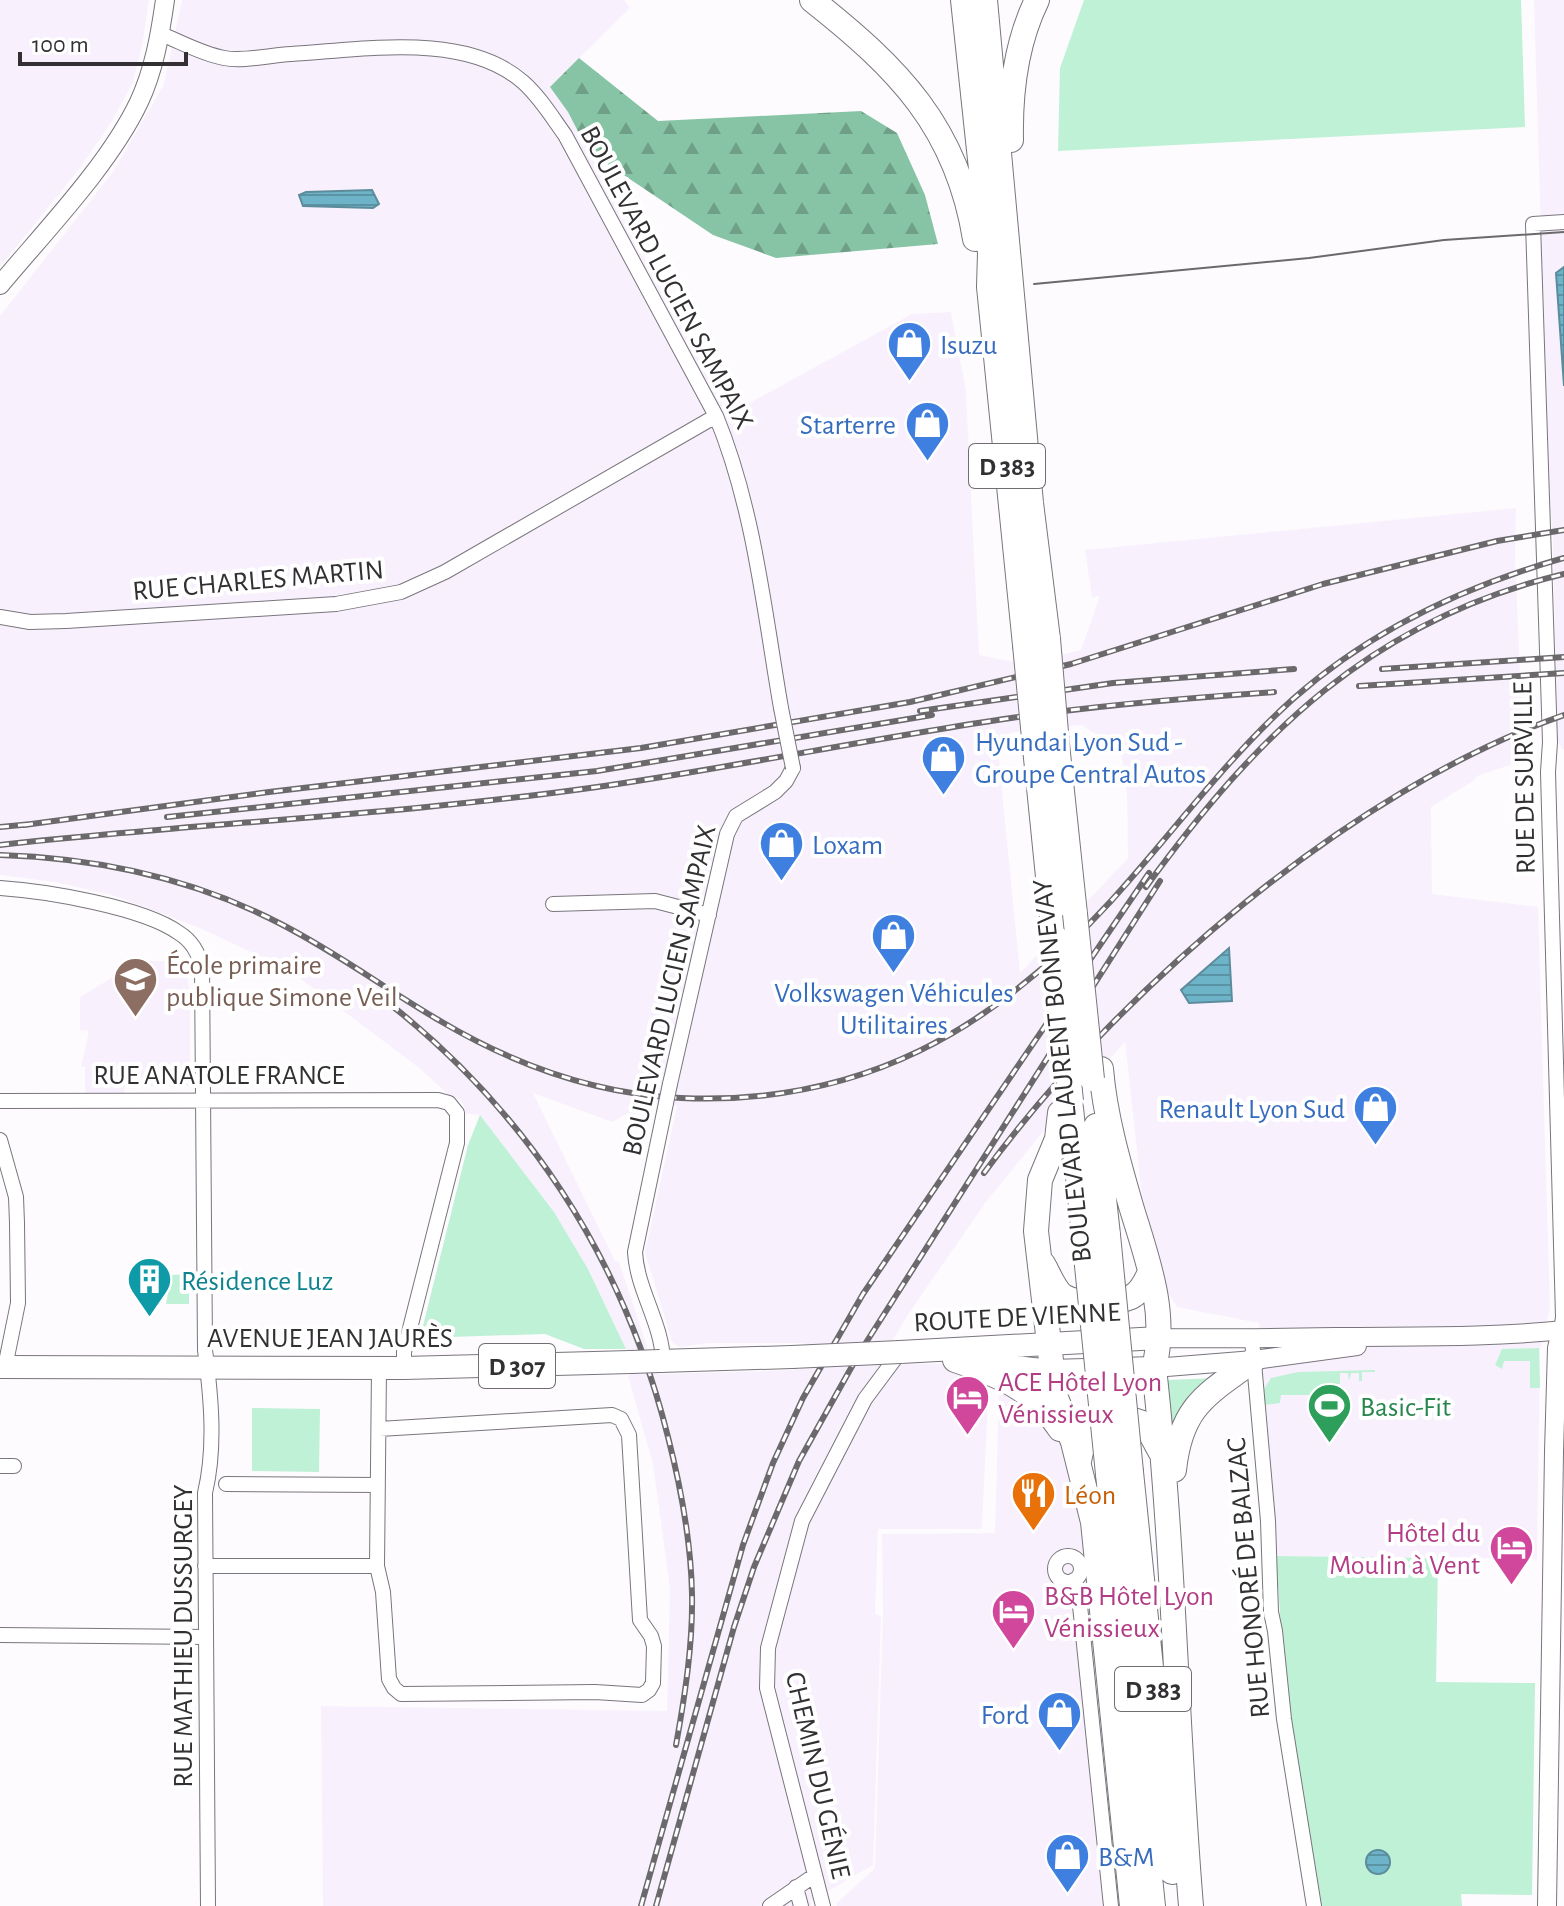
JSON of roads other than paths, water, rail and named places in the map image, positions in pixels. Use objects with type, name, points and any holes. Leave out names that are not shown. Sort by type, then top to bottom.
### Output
[{"type":"highway","points":[[812,0],[888,66],[931,117],[947,145],[962,184],[977,254],[989,287]]},
{"type":"highway","name":"D 383","points":[[963,0],[990,253],[989,287]]},
{"type":"highway","name":"D 383","points":[[985,0],[1005,230]]},
{"type":"highway","points":[[1005,230],[1014,74],[1037,0]]},
{"type":"highway","name":"BOULEVARD LAURENT BONNEVAY","points":[[1005,230],[1031,503],[1036,642]]},
{"type":"highway","name":"BOULEVARD LAURENT BONNEVAY","points":[[989,287],[1036,642],[1046,746],[1054,936],[1064,1034],[1065,1107],[1096,1235]]},
{"type":"highway","name":"BOULEVARD LAURENT BONNEVAY","points":[[1046,746],[1064,807],[1080,909],[1096,1074],[1096,1235],[1120,1473],[1153,1906]]},
{"type":"highway","points":[[1096,1074],[1158,1307],[1159,1338],[1154,1368],[1165,1468],[1186,1844],[1193,1906]]},
{"type":"highway","points":[[1065,1107],[1057,1139],[1040,1180],[1035,1222],[1057,1403],[1073,1442],[1089,1496],[1132,1906]]},
{"type":"highway","points":[[1038,1255],[1058,1291],[1076,1300],[1110,1301],[1132,1296],[1150,1272]]},
{"type":"highway","points":[[1168,1520],[1175,1456],[1189,1415],[1253,1350]]},
{"type":"highway","points":[[955,1360],[996,1374],[1029,1395],[1055,1421],[1079,1462]]},
{"type":"highway","points":[[1079,1462],[1086,1436],[1097,1424],[1124,1418],[1138,1422],[1151,1431],[1165,1468]]},
{"type":"highway","name":"BOULEVARD LAURENT BONNEVAY","points":[[1120,1473],[1175,1906]]},
{"type":"main road","points":[[0,285],[81,188],[122,131],[152,67],[161,34],[165,0]]},
{"type":"main road","points":[[1547,1906],[1557,1694],[1554,1437],[1557,1348],[1562,1330]]},
{"type":"main road","name":"ROUTE DE VIENNE","points":[[900,1352],[1159,1338],[1253,1350],[1332,1350],[1391,1338],[1562,1330]]},
{"type":"main road","name":"ROUTE DE VIENNE","points":[[900,1352],[1051,1371],[1154,1368],[1253,1350]]},
{"type":"main road","name":"AVENUE JEAN JAURÈS","points":[[2,1367],[404,1368],[900,1352]]},
{"type":"street","name":"BOULEVARD LUCIEN SAMPAIX","points":[[161,34],[225,58],[374,49],[461,52],[485,60],[522,81],[565,135],[716,416],[733,458],[745,503],[793,768],[775,792],[736,816],[727,834],[670,1084],[635,1252],[636,1267],[660,1338],[661,1361]]},
{"type":"street","name":"RUE DE SURVILLE","points":[[1562,1330],[1548,782],[1550,742],[1533,224],[1564,222]]},
{"type":"street","name":"RUE CHARLES MARTIN","points":[[0,617],[30,622],[139,618],[336,604],[401,592],[445,572],[716,416]]},
{"type":"street","name":"RUE MATHIEU DUSSURGEY","points":[[0,888],[99,904],[161,923],[186,938],[198,954],[202,968],[204,1335],[210,1388],[210,1460],[205,1493],[208,1906]]},
{"type":"street","points":[[553,904],[655,901],[709,915]]},
{"type":"street","name":"RUE ANATOLE FRANCE","points":[[0,1101],[438,1100],[449,1103],[457,1113],[457,1143],[404,1352],[404,1368]]},
{"type":"street","points":[[0,1140],[16,1197],[18,1303],[2,1367]]},
{"type":"street","name":"RUE HONORÉ DE BALZAC","points":[[1253,1350],[1268,1521],[1271,1612],[1284,1719],[1314,1906]]},
{"type":"street","name":"CHEMIN DU GÉNIE","points":[[823,1906],[767,1688],[768,1648],[802,1521],[865,1399],[900,1352]]},
{"type":"street","points":[[379,1368],[377,1566],[383,1592],[389,1679],[394,1688],[401,1694],[595,1692],[642,1695],[649,1690],[653,1683],[654,1646],[640,1620],[629,1435],[621,1419],[612,1415],[379,1429]]},
{"type":"street","points":[[226,1484],[378,1485]]},
{"type":"street","points":[[1077,1560],[1065,1557],[1056,1567],[1059,1578],[1067,1582],[1074,1580],[1081,1571],[1077,1560],[1089,1539],[1089,1496]]},
{"type":"street","points":[[205,1566],[377,1566]]},
{"type":"street","points":[[1074,1580],[1079,1596],[1111,1906]]},
{"type":"street","points":[[0,1635],[205,1637]]},
{"type":"street","points":[[770,1906],[815,1875]]},
{"type":"street","points":[[796,1887],[801,1906]]},
{"type":"water","points":[[372,190],[379,204],[373,208],[303,206],[299,195],[306,192]]},
{"type":"water","points":[[1564,267],[1564,386],[1556,273]]},
{"type":"water","points":[[1229,948],[1232,1001],[1189,1003],[1181,990]]},
{"type":"water","points":[[1378,1850],[1386,1854],[1390,1862],[1386,1870],[1378,1874],[1370,1870],[1366,1862],[1370,1854]]},
{"type":"tram line","points":[[1034,284],[1309,258],[1444,240],[1564,232]]},
{"type":"railway","points":[[24,825],[269,792],[641,748],[910,702],[1071,664],[1323,584],[1497,541],[1564,530]]},
{"type":"railway","points":[[0,855],[73,861],[144,873],[246,907],[300,934],[470,1037],[527,1064],[587,1084],[681,1098],[746,1097],[808,1089],[865,1073],[919,1051],[971,1022],[1019,987],[1066,947],[1111,901],[1268,722],[1323,674],[1354,652],[1387,631],[1455,597],[1564,558]]},
{"type":"railway","points":[[1146,887],[1232,780],[1277,732],[1325,690],[1377,653],[1433,621],[1496,594],[1564,574]]},
{"type":"railway","points":[[1382,669],[1564,657]]},
{"type":"railway","points":[[920,711],[1113,683],[1294,669]]},
{"type":"railway","points":[[1359,686],[1564,673]]},
{"type":"railway","points":[[0,845],[523,797],[1044,713],[1274,692]]},
{"type":"railway","points":[[167,817],[597,771],[932,715]]},
{"type":"railway","points":[[984,1173],[1038,1104],[1100,1035],[1169,968],[1244,904],[1322,845],[1402,792],[1483,749],[1564,715]]},
{"type":"railway","points":[[0,827],[32,824]]},
{"type":"railway","points":[[641,1906],[743,1545],[773,1463],[803,1398],[863,1294],[1149,873]]},
{"type":"railway","points":[[656,1906],[734,1627],[754,1567],[799,1461],[860,1352],[1160,881]]},
{"type":"railway","points":[[377,994],[430,1038],[479,1086],[522,1136],[561,1190],[595,1248],[624,1308],[649,1371],[668,1437],[687,1534],[692,1594],[691,1632],[676,1745]]},
{"type":"place","name":"Isuzu","points":[[909,383]]},
{"type":"place","name":"Starterre","points":[[927,463]]},
{"type":"place","name":"Hyundai Lyon Sud - Groupe Central Autos","points":[[944,796]]},
{"type":"place","name":"Loxam","points":[[781,883]]},
{"type":"place","name":"Volkswagen Véhicules Utilitaires","points":[[894,974]]},
{"type":"place","name":"École primaire publique Simone Veil","points":[[135,1019]]},
{"type":"place","name":"Renault Lyon Sud","points":[[1376,1147]]},
{"type":"place","name":"Résidence Luz","points":[[150,1319]]},
{"type":"place","name":"ACE Hôtel Lyon Vénissieux","points":[[967,1436]]},
{"type":"place","name":"Basic-Fit","points":[[1329,1445]]},
{"type":"place","name":"Léon","points":[[1033,1533]]},
{"type":"place","name":"Hôtel du Moulin à Vent","points":[[1511,1587]]},
{"type":"place","name":"B&B Hôtel Lyon Vénissieux","points":[[1013,1650]]},
{"type":"place","name":"Ford","points":[[1060,1753]]},
{"type":"place","name":"B&M","points":[[1067,1895]]}]
